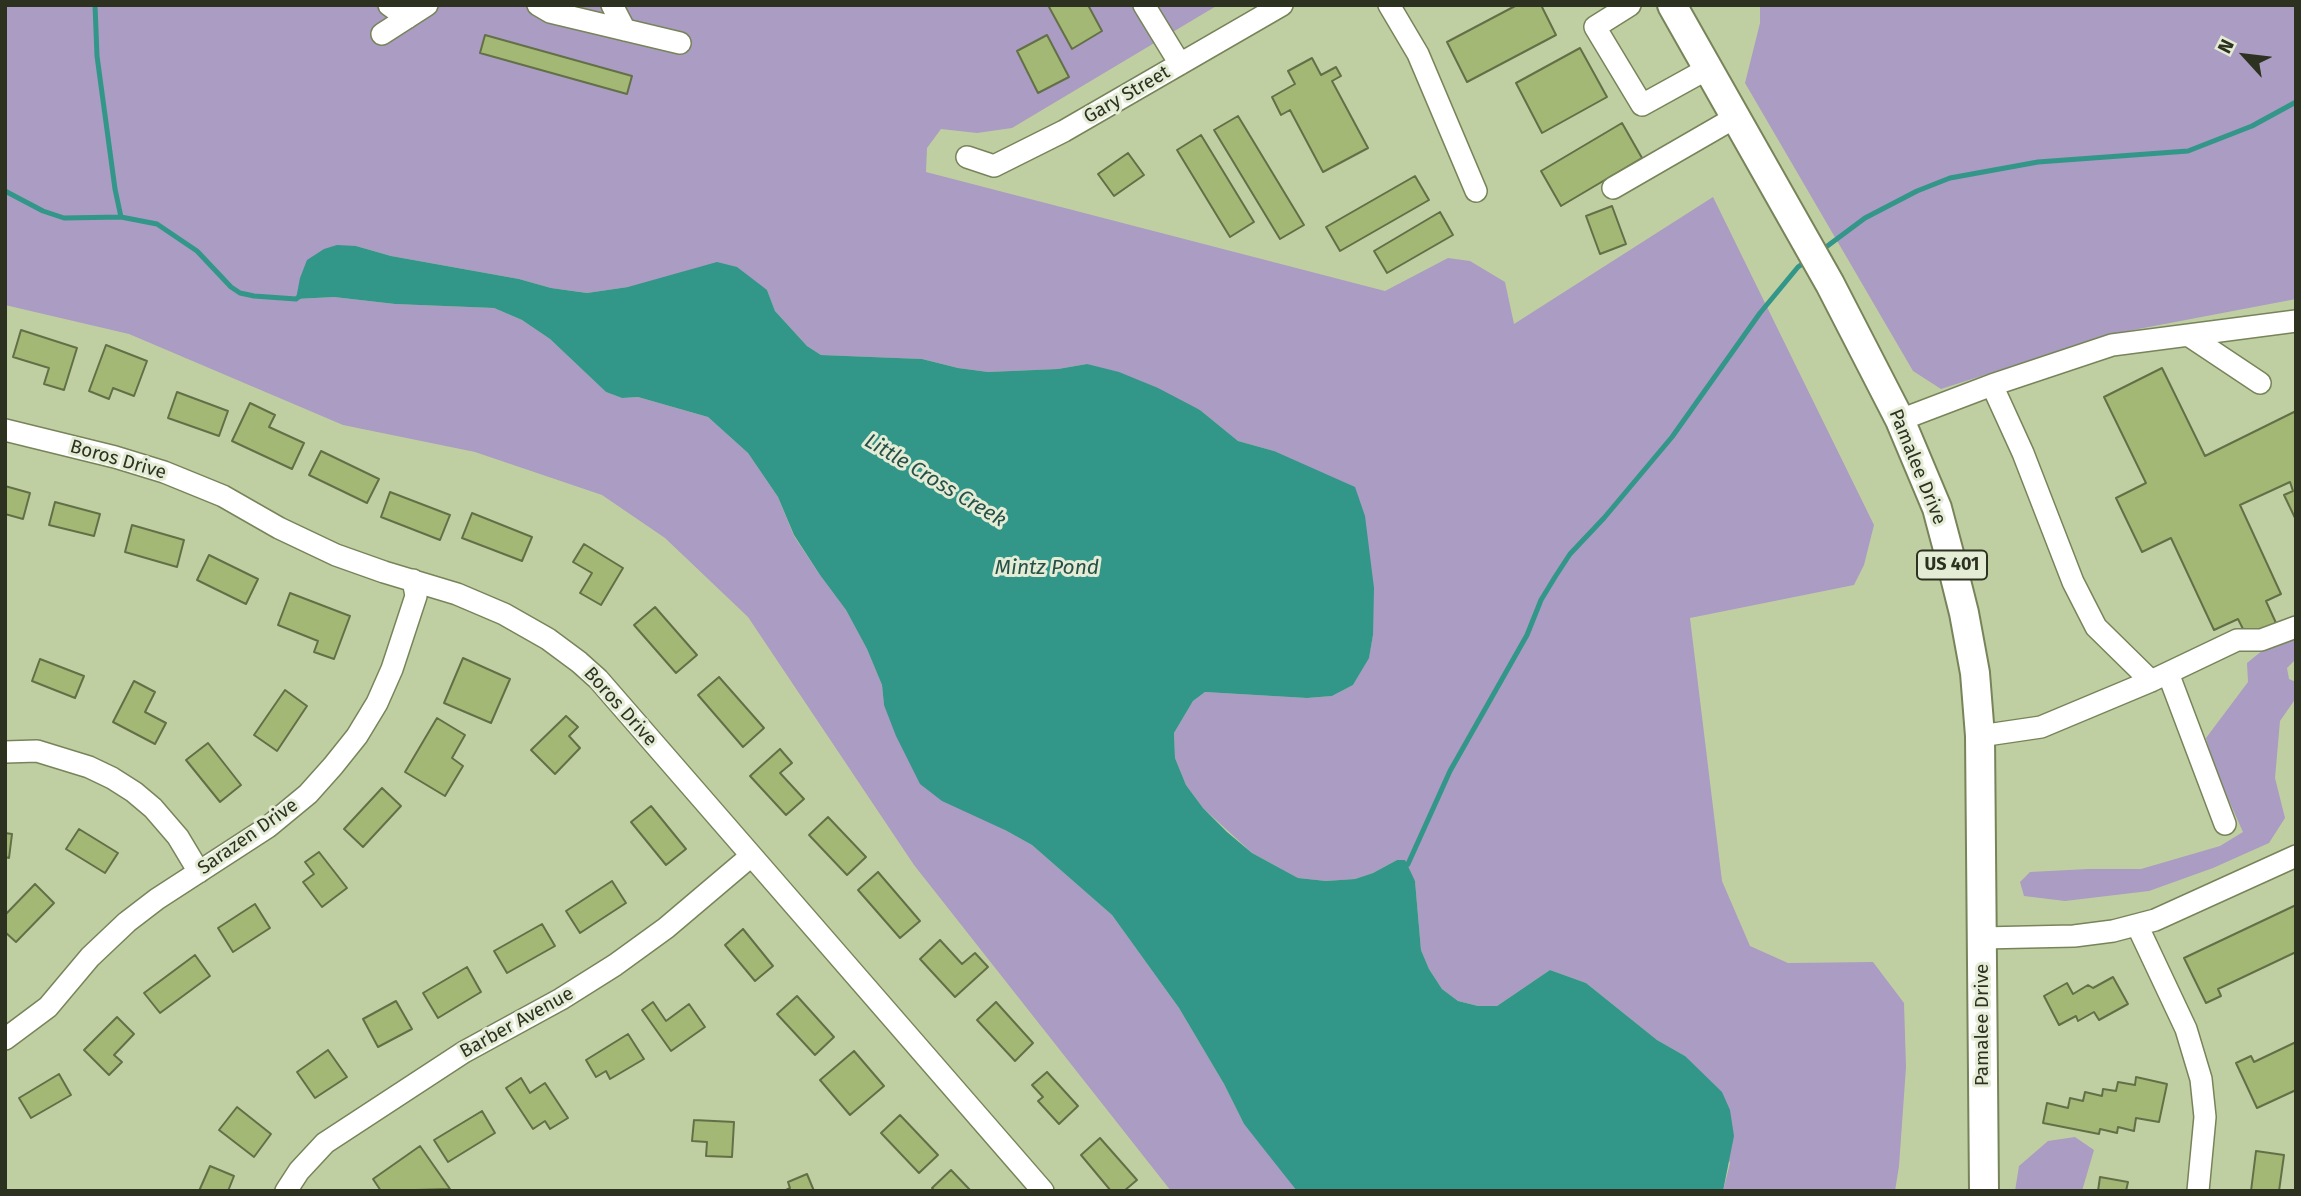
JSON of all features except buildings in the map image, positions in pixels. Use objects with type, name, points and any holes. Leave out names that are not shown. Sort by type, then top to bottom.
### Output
[{"type":"main road","name":"Pamalee Drive","points":[[1672,5],[1830,284],[1900,420],[1937,508],[1959,591],[1975,673],[1980,736],[1984,1191]]},
{"type":"street","points":[[389,5],[407,18]]},
{"type":"street","points":[[382,34],[427,5]]},
{"type":"street","points":[[538,5],[550,12],[680,43]]},
{"type":"street","points":[[612,5],[625,30]]},
{"type":"street","points":[[1144,5],[1180,64]]},
{"type":"street","name":"Gary Street","points":[[967,157],[994,166],[1064,131],[1282,5]]},
{"type":"street","points":[[1389,5],[1418,54],[1476,191]]},
{"type":"street","points":[[1630,5],[1595,27],[1642,105],[1709,68]]},
{"type":"street","points":[[1613,188],[1736,117]]},
{"type":"street","points":[[1900,420],[1992,385],[2112,345],[2296,321]]},
{"type":"street","points":[[2188,335],[2260,383]]},
{"type":"street","points":[[1992,385],[2023,453],[2073,582],[2096,627],[2159,677],[2225,824]]},
{"type":"street","name":"Boros Drive","points":[[5,430],[164,472],[223,496],[279,528],[336,555],[457,594],[504,614],[548,639],[598,679],[1043,1191]]},
{"type":"street","name":"Sarazen Drive","points":[[5,1039],[48,1007],[90,957],[127,922],[157,899],[268,827],[307,794],[357,736],[377,703],[392,669],[416,596],[413,580]]},
{"type":"street","points":[[1980,736],[2041,727],[2159,677],[2237,640],[2261,640],[2296,627]]},
{"type":"street","points":[[5,751],[45,753],[89,767],[112,778],[153,808],[178,837],[199,872]]},
{"type":"street","name":"Barber Avenue","points":[[286,1191],[299,1171],[325,1143],[464,1052],[561,999],[615,965],[666,928],[751,856]]},
{"type":"street","points":[[1982,937],[2074,936],[2137,925],[2155,920],[2296,856]]},
{"type":"street","points":[[2137,925],[2186,1029],[2200,1079],[2205,1117],[2198,1191]]},
{"type":"shaded area","points":[[5,5],[1218,5],[1012,128],[977,133],[941,129],[927,148],[926,172],[1385,291],[1448,258],[1470,261],[1505,282],[1514,324],[1713,197],[1874,525],[1864,565],[1854,585],[1690,618],[1722,881],[1750,946],[1788,963],[1873,962],[1904,1003],[1906,1067],[1895,1191],[1723,1191],[1730,1163],[1685,1056],[1657,1040],[1586,983],[1550,970],[1497,1006],[1478,1006],[1458,1001],[1442,989],[1429,969],[1421,950],[1415,881],[1397,860],[1355,879],[1326,881],[1298,878],[1252,853],[1203,808],[1186,785],[1175,758],[1174,733],[1193,701],[1205,692],[1307,698],[1332,696],[1353,685],[1369,657],[1373,635],[1274,451],[1238,441],[1200,410],[1087,364],[1058,369],[988,372],[922,359],[821,355],[807,346],[775,311],[767,290],[628,287],[587,293],[391,256],[356,246],[297,299],[334,297],[395,304],[494,308],[522,320],[550,339],[606,392],[622,398],[638,397],[708,417],[748,453],[778,497],[794,536],[846,610],[882,685],[884,705],[1005,830],[1032,845],[1112,915],[1179,1008],[1224,1084],[1244,1124],[1300,1191],[1171,1191],[914,865],[748,617],[665,538],[602,495],[475,452],[343,425],[129,334],[5,305]]},
{"type":"shaded area","points":[[1760,5],[2296,5],[2296,299],[2112,334],[1941,389],[1913,371],[1745,83],[1760,23]]},
{"type":"shaded area","points":[[2296,635],[2296,659],[2287,668],[2289,679],[2296,682],[2296,698],[2280,721],[2275,778],[2285,818],[2269,843],[2213,868],[2149,891],[2065,901],[2024,896],[2020,882],[2030,872],[2141,869],[2220,846],[2243,832],[2212,763],[2206,738],[2248,682],[2247,663],[2263,650]]},
{"type":"shaded area","points":[[2075,1137],[2094,1150],[2082,1191],[2015,1191],[2019,1166],[2048,1141]]},
{"type":"water","name":"Mintz Pond","points":[[337,245],[356,246],[391,256],[587,293],[628,287],[717,262],[737,267],[767,290],[775,311],[807,346],[821,355],[922,359],[988,372],[1058,369],[1087,364],[1119,372],[1158,388],[1200,410],[1238,441],[1274,451],[1355,487],[1365,516],[1374,588],[1373,635],[1369,658],[1353,685],[1332,696],[1307,698],[1205,692],[1193,701],[1174,733],[1175,758],[1186,785],[1203,808],[1252,853],[1298,878],[1326,881],[1355,879],[1397,860],[1405,860],[1415,881],[1421,950],[1442,989],[1458,1001],[1478,1006],[1497,1006],[1550,970],[1586,983],[1657,1040],[1685,1056],[1722,1092],[1730,1110],[1734,1136],[1723,1191],[1297,1191],[1244,1124],[1224,1084],[1179,1008],[1112,915],[1032,845],[942,801],[920,784],[896,736],[884,705],[882,685],[867,649],[846,610],[794,535],[778,497],[748,453],[708,417],[638,397],[622,398],[606,392],[550,339],[522,320],[494,308],[395,304],[334,297],[296,299],[307,260],[324,249]]},
{"type":"waterway","points":[[95,5],[97,56],[121,217]]},
{"type":"waterway","points":[[1822,250],[1865,218],[1917,191],[1950,178],[2038,162],[2188,151],[2252,126],[2296,102]]},
{"type":"waterway","name":"Little Cross Creek","points":[[5,191],[43,211],[64,218],[121,217],[157,224],[197,251],[240,293],[296,299],[300,296]]},
{"type":"waterway","points":[[1403,868],[1408,864],[1450,771],[1527,635],[1541,600],[1570,554],[1672,437],[1760,313],[1798,267],[1808,260]]}]
